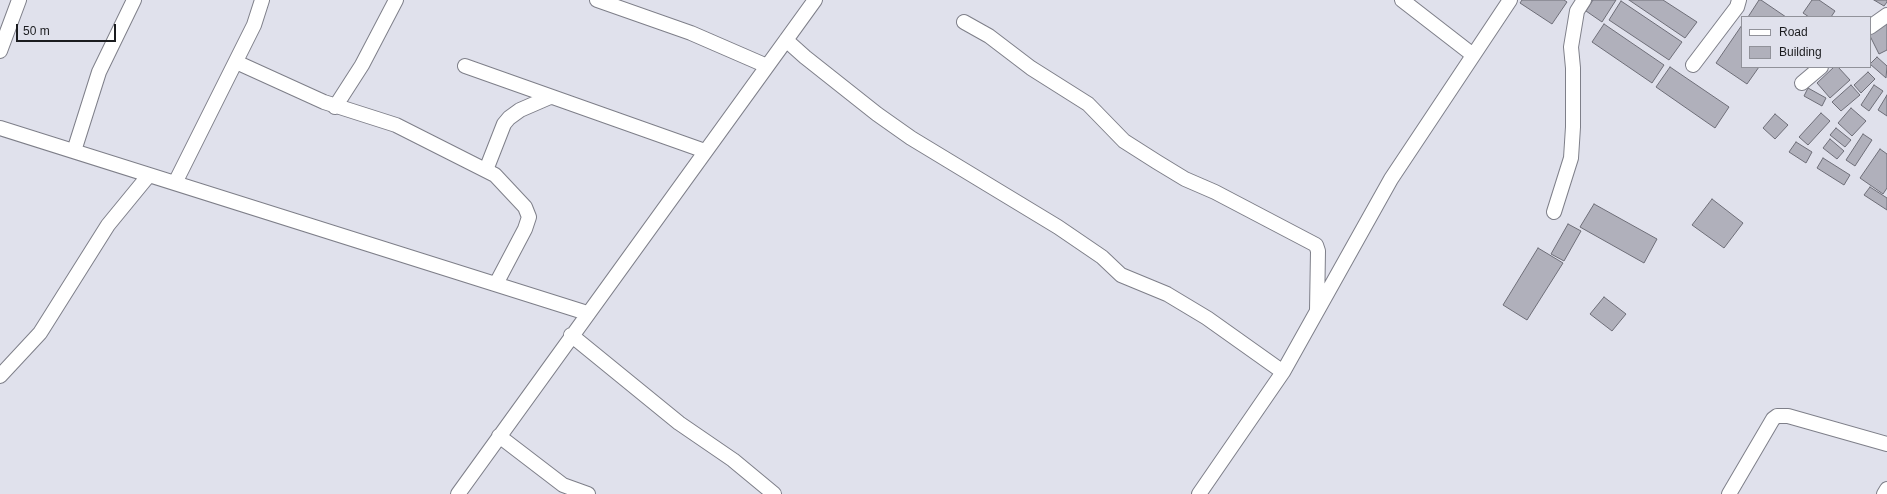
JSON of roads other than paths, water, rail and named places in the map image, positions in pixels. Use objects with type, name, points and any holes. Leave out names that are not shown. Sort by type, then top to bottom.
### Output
[{"type":"street","points":[[0,51],[19,0]]},
{"type":"street","points":[[74,151],[99,72],[134,0]]},
{"type":"street","points":[[175,183],[254,25],[262,0]]},
{"type":"street","points":[[335,107],[355,77],[396,0]]},
{"type":"street","points":[[597,0],[691,33],[767,66]]},
{"type":"street","points":[[458,494],[571,335],[815,0]]},
{"type":"street","points":[[1402,0],[1473,55]]},
{"type":"street","points":[[1199,494],[1283,372],[1391,179],[1510,0]]},
{"type":"street","points":[[1554,212],[1571,158],[1573,127],[1573,68],[1571,47],[1577,11],[1584,0]]},
{"type":"street","points":[[1694,66],[1737,7],[1739,0]]},
{"type":"street","points":[[1871,26],[1887,15]]},
{"type":"street","points":[[964,22],[989,36],[1031,68],[1088,104],[1124,141],[1157,162],[1185,179],[1215,192],[1316,246],[1318,251],[1317,312]]},
{"type":"street","points":[[786,40],[853,95],[911,138],[1058,227],[1102,258],[1121,275],[1167,294],[1207,318],[1283,372]]},
{"type":"street","points":[[236,62],[335,107],[396,125],[486,170],[500,180],[525,207],[529,217],[525,230],[496,284]]},
{"type":"street","points":[[465,66],[705,150]]},
{"type":"street","points":[[1802,83],[1820,68]]},
{"type":"street","points":[[486,170],[504,124],[509,118],[520,110],[550,97]]},
{"type":"street","points":[[0,128],[588,313]]},
{"type":"street","points":[[0,376],[40,333],[108,225],[150,175]]},
{"type":"street","points":[[571,335],[679,423],[733,460],[774,494]]},
{"type":"street","points":[[1729,494],[1772,420],[1777,416],[1788,416],[1887,444]]},
{"type":"street","points":[[499,436],[563,485],[588,494]]},
{"type":"street","points":[[1884,494],[1887,489]]}]
